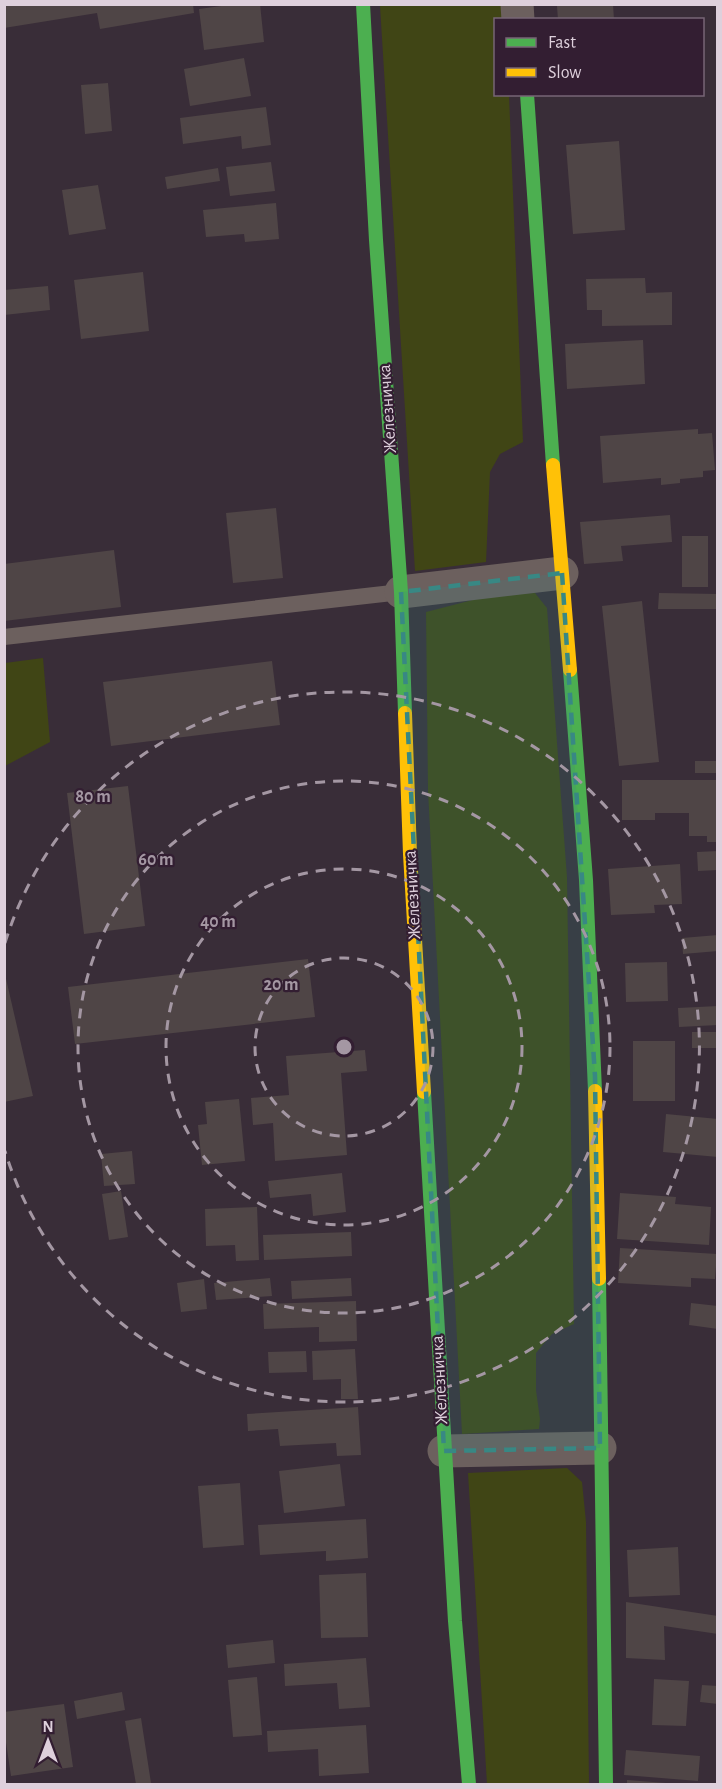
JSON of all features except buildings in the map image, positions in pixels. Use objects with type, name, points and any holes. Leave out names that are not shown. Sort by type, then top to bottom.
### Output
[{"type":"street","name":"Железничка","points":[[363,4],[375,229],[401,592],[410,854],[444,1451],[469,1785]]},
{"type":"street","points":[[527,96],[550,431],[573,701],[593,1044],[599,1269],[606,1785]]},
{"type":"street","points":[[401,592],[562,573]]},
{"type":"street","points":[[444,1451],[600,1448]]},
{"type":"lane","points":[[4,637],[401,592]]},
{"type":"highlighted area","points":[[562,573],[595,1076],[600,1448],[444,1451],[401,592]]},
{"type":"green space","points":[[505,5],[505,18],[494,18],[494,96],[509,96],[523,442],[500,454],[490,472],[486,562],[415,571],[380,6]]},
{"type":"green space","points":[[535,593],[547,608],[567,877],[574,1324],[552,1334],[536,1353],[539,1429],[462,1434],[428,791],[426,612],[492,595]]},
{"type":"green space","points":[[43,658],[50,742],[5,766],[5,663]]},
{"type":"green space","points":[[567,1468],[582,1482],[586,1522],[589,1784],[487,1784],[468,1473]]},
{"type":"traffic: fast","points":[[363,4],[376,240],[401,592],[405,713]]},
{"type":"traffic: fast","points":[[527,96],[553,465]]},
{"type":"traffic: fast","points":[[570,670],[586,880],[595,1091]]},
{"type":"traffic: fast","points":[[424,1092],[455,1621],[469,1784]]},
{"type":"traffic: fast","points":[[599,1279],[606,1784]]},
{"type":"traffic: slow","points":[[553,465],[570,670]]},
{"type":"traffic: slow","points":[[405,713],[410,854],[424,1092]]},
{"type":"traffic: slow","points":[[595,1091],[599,1279]]}]
